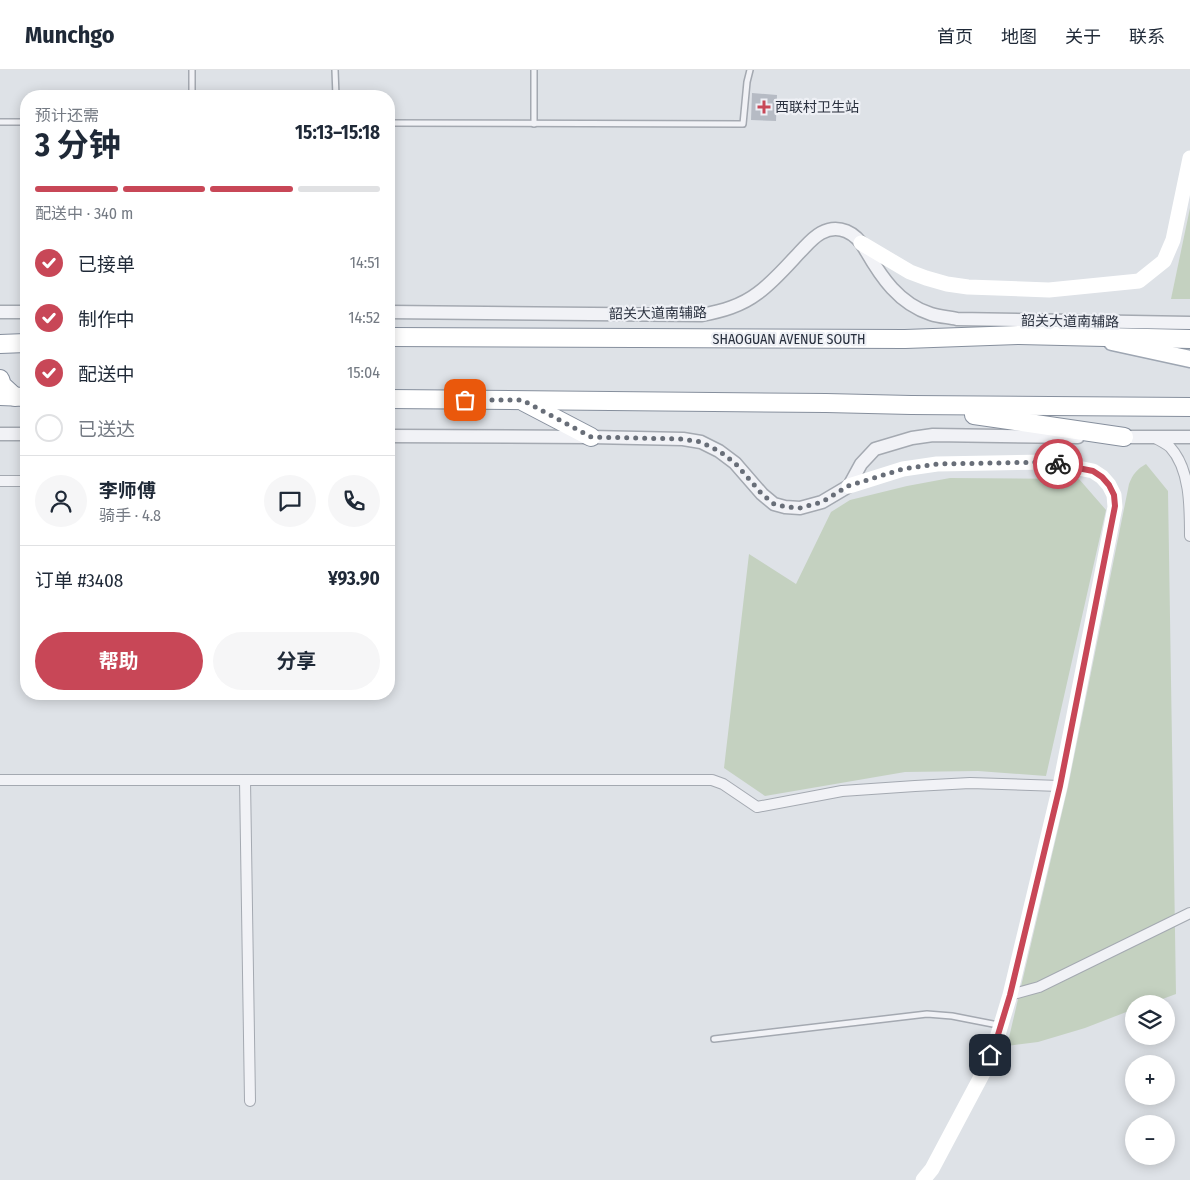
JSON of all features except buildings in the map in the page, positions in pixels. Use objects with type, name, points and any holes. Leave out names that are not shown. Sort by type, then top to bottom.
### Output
[{"type":"highway","name":"SHAOGUAN AVENUE SOUTH","points":[[395,337],[905,339],[1018,335],[1190,339]]},
{"type":"highway","points":[[2,348],[20,344]]},
{"type":"highway","points":[[0,379],[2,385],[14,397]]},
{"type":"highway","points":[[395,399],[1190,407]]},
{"type":"highway","points":[[522,400],[591,437]]},
{"type":"highway","points":[[911,405],[1124,437]]},
{"type":"main road","points":[[861,242],[910,272],[926,278],[968,287],[1050,290],[1140,281],[1164,261],[1173,240],[1190,158]]},
{"type":"main road","points":[[1092,337],[1190,359]]},
{"type":"main road","points":[[848,486],[903,469],[937,464],[1049,462],[1093,471],[1102,477],[1114,495],[1115,506],[1060,786],[1010,995],[997,1038],[983,1073],[932,1169],[923,1180]]},
{"type":"street","name":"韶关大道南辅路","points":[[395,312],[702,315],[728,309],[756,295],[770,284],[811,240],[827,230],[845,230],[861,242],[874,265],[892,290],[916,308],[930,314],[957,319],[1190,323]]},
{"type":"street","points":[[0,312],[20,312]]},
{"type":"street","points":[[0,434],[20,434]]},
{"type":"street","points":[[395,436],[591,437],[682,439],[701,442],[719,451],[735,463],[762,494],[774,504],[800,508],[822,502],[848,486],[860,464],[875,449],[912,438],[933,435],[1190,438]]},
{"type":"street","points":[[1152,437],[1176,452],[1186,469],[1189,478],[1190,536]]},
{"type":"street","points":[[0,481],[20,481]]},
{"type":"street","points":[[0,780],[712,780],[723,784],[757,807],[842,791],[906,786],[970,783],[1060,786]]},
{"type":"street","points":[[245,780],[250,1101]]},
{"type":"street","points":[[1010,995],[1039,987],[1190,913]]},
{"type":"lane","points":[[192,70],[192,90]]},
{"type":"lane","points":[[335,70],[336,90]]},
{"type":"lane","points":[[534,70],[534,124]]},
{"type":"lane","points":[[395,123],[743,124],[750,70]]},
{"type":"lane","points":[[0,122],[20,122]]},
{"type":"lane","points":[[714,1039],[927,1014],[952,1016],[1001,1025]]},
{"type":"green space","points":[[1190,208],[1190,299],[1171,299]]},
{"type":"green space","points":[[1146,464],[1168,491],[1176,994],[1125,995],[1125,1012],[1085,1028],[1038,1042],[1007,1046],[1068,787],[1129,484],[1140,468]]},
{"type":"green space","points":[[950,478],[1079,479],[1106,510],[1046,776],[978,771],[905,772],[765,796],[724,768],[749,554],[796,584],[831,512],[850,500]]},
{"type":"way so far","points":[[465,400],[522,400],[591,437],[682,439],[701,442],[719,451],[735,463],[762,494],[774,504],[786,507],[800,508],[822,502],[848,486],[903,469],[937,464],[1049,462],[1058,464]]},
{"type":"place","name":"西联村卫生站","points":[[764,107]]},
{"type":"route","points":[[990,1055],[1010,995],[1060,786],[1115,506],[1114,495],[1102,477],[1093,471],[1058,464]]}]
